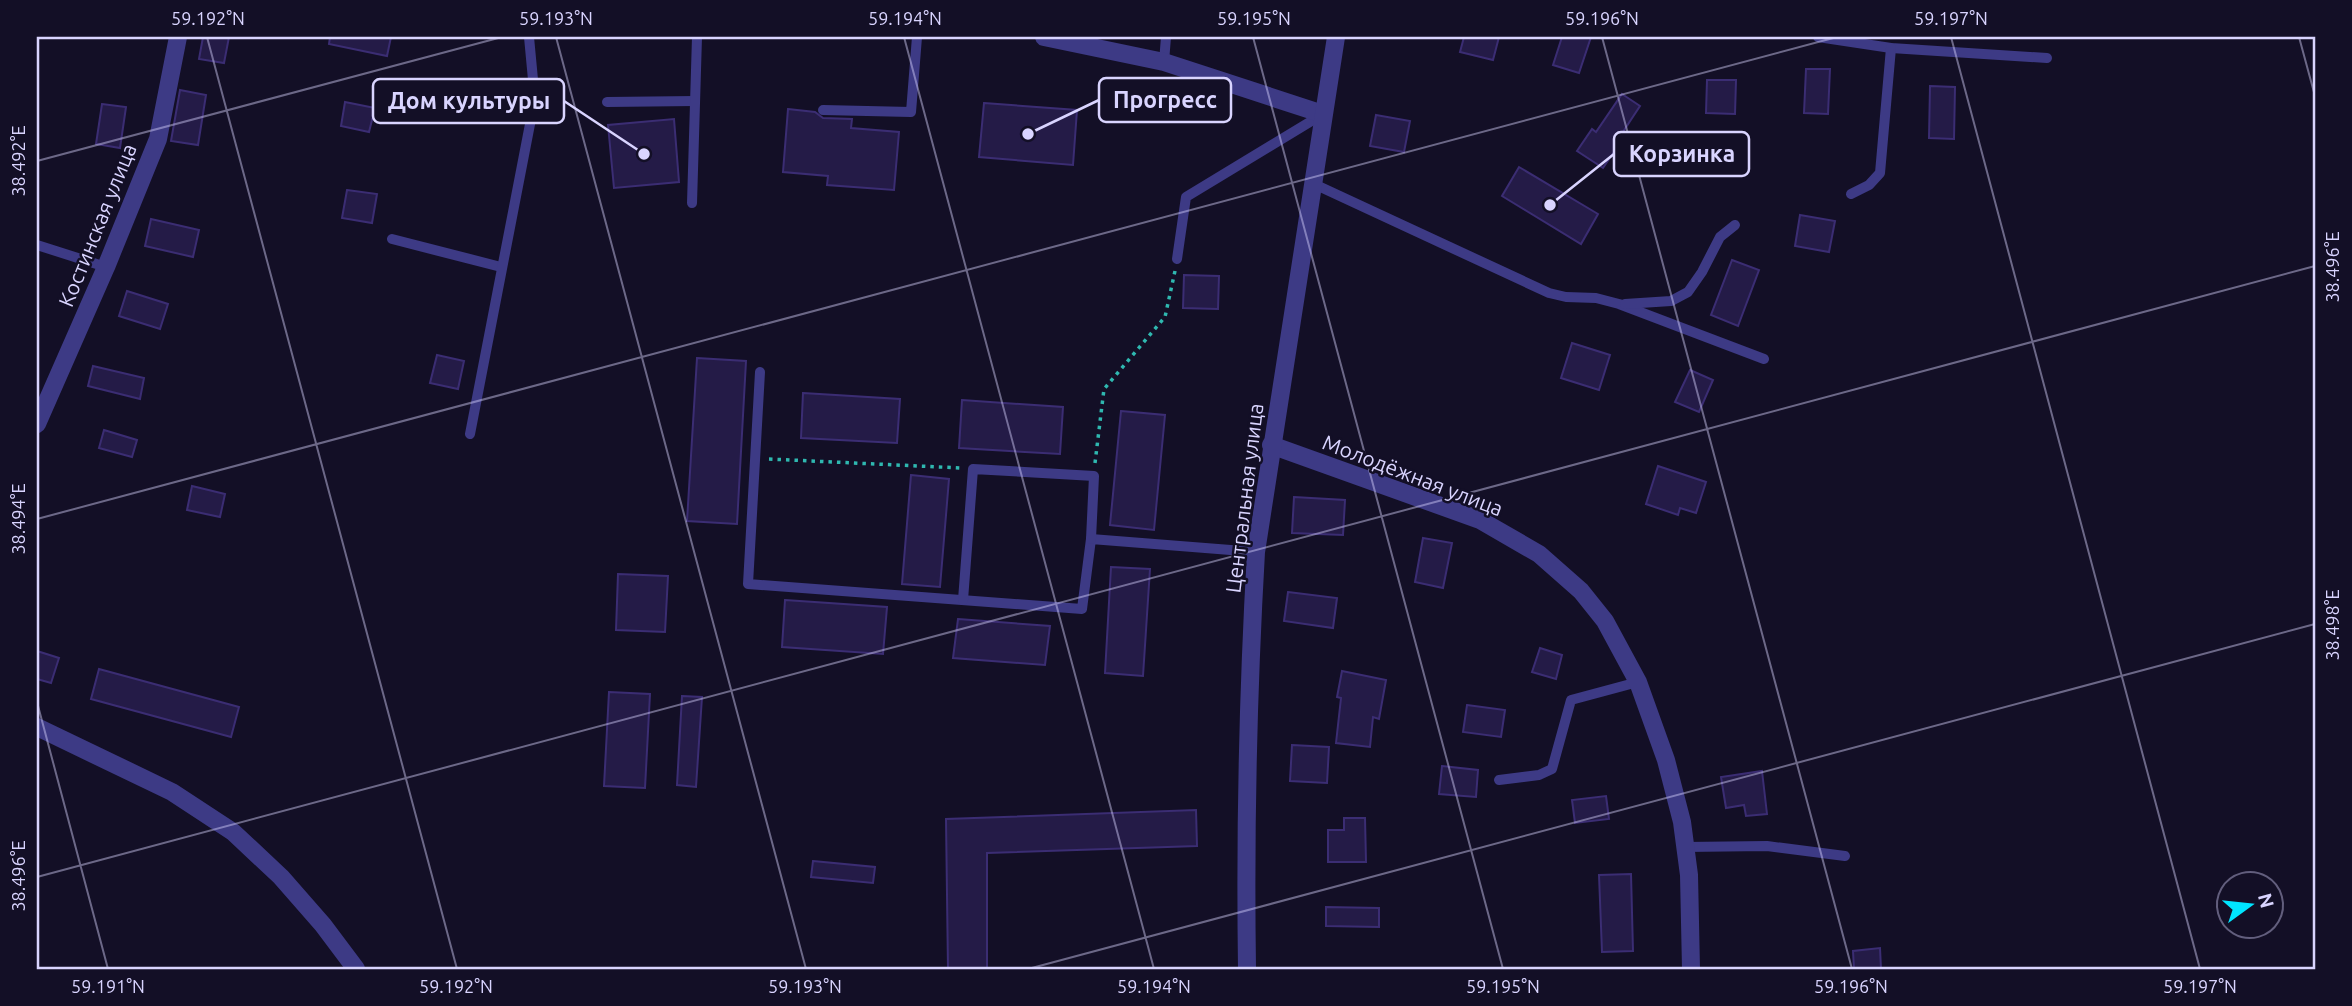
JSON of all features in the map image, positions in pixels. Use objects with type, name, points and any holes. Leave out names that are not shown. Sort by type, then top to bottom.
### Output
[{"type":"street","name":"Костинская улица","points":[[37,424],[106,267],[158,139],[178,37]]},
{"type":"street","points":[[1044,37],[1164,62],[1323,114]]},
{"type":"street","name":"Центральная улица","points":[[1247,969],[1245,867],[1256,552],[1336,37]]},
{"type":"street","name":"Молодёжная улица","points":[[1271,445],[1480,520],[1539,554],[1581,591],[1605,621],[1638,682],[1666,760],[1682,822],[1689,875],[1690,969]]},
{"type":"street","points":[[37,727],[172,792],[233,832],[281,877],[323,925],[356,969]]},
{"type":"lane","points":[[470,434],[535,101],[529,37]]},
{"type":"lane","points":[[692,203],[697,37]]},
{"type":"lane","points":[[822,110],[911,112],[917,37]]},
{"type":"lane","points":[[1164,62],[1166,37]]},
{"type":"lane","points":[[1818,37],[1891,48],[2047,58]]},
{"type":"lane","points":[[1851,194],[1869,184],[1880,173],[1891,48]]},
{"type":"lane","points":[[399,94],[531,118]]},
{"type":"lane","points":[[607,102],[695,101]]},
{"type":"lane","points":[[1177,259],[1186,197],[1323,114]]},
{"type":"lane","points":[[1314,184],[1549,293],[1566,297],[1596,298],[1619,304],[1764,359]]},
{"type":"lane","points":[[1619,304],[1671,301],[1688,292],[1720,237],[1735,225]]},
{"type":"lane","points":[[392,239],[501,267]]},
{"type":"lane","points":[[37,246],[106,267]]},
{"type":"lane","points":[[760,372],[748,584],[1082,609],[1091,539],[1094,476],[973,469],[963,600]]},
{"type":"lane","points":[[1091,539],[1256,552]]},
{"type":"lane","points":[[1499,780],[1539,775],[1552,769],[1572,700],[1638,682]]},
{"type":"lane","points":[[1685,846],[1767,846],[1845,856]]},
{"type":"path","points":[[1094,476],[1104,389],[1166,317],[1177,259]]},
{"type":"path","points":[[755,459],[973,469]]},
{"type":"building","points":[[203,37],[229,37],[224,63],[199,59]]},
{"type":"building","points":[[330,37],[391,37],[387,56],[329,44]]},
{"type":"building","points":[[1464,37],[1499,37],[1493,60],[1460,52]]},
{"type":"building","points":[[1562,37],[1591,37],[1579,73],[1553,65]]},
{"type":"building","points":[[1806,69],[1830,69],[1828,114],[1804,113]]},
{"type":"building","points":[[1707,80],[1736,80],[1735,114],[1706,113]]},
{"type":"building","points":[[1930,86],[1955,87],[1954,139],[1929,138]]},
{"type":"building","points":[[180,90],[206,95],[198,145],[171,141]]},
{"type":"building","points":[[1622,94],[1640,106],[1603,168],[1577,151],[1592,129],[1596,132]]},
{"type":"building","points":[[345,102],[375,108],[369,132],[341,126]]},
{"type":"building","points":[[984,103],[1077,110],[1073,165],[979,157]]},
{"type":"building","points":[[102,104],[126,107],[120,148],[96,144]]},
{"type":"building","points":[[788,109],[815,112],[823,118],[852,119],[851,128],[899,132],[894,190],[827,185],[828,176],[783,172]]},
{"type":"building","points":[[1376,115],[1410,121],[1404,152],[1370,146]]},
{"type":"building","points":[[674,119],[679,182],[614,188],[608,125]]},
{"type":"building","points":[[1519,167],[1598,214],[1581,244],[1502,196]]},
{"type":"building","points":[[347,190],[377,194],[372,223],[342,218]]},
{"type":"building","points":[[1800,215],[1835,221],[1829,252],[1795,246]]},
{"type":"building","points":[[151,219],[199,230],[193,257],[145,246]]},
{"type":"building","points":[[1732,260],[1759,270],[1738,326],[1711,315]]},
{"type":"building","points":[[1184,275],[1219,276],[1218,309],[1183,308]]},
{"type":"building","points":[[127,291],[168,304],[160,329],[119,316]]},
{"type":"building","points":[[1572,343],[1610,355],[1599,390],[1561,378]]},
{"type":"building","points":[[437,355],[464,361],[458,389],[430,383]]},
{"type":"building","points":[[697,358],[746,361],[737,524],[687,521]]},
{"type":"building","points":[[93,366],[144,378],[140,399],[88,386]]},
{"type":"building","points":[[1690,370],[1713,380],[1699,412],[1675,402]]},
{"type":"building","points":[[803,393],[900,399],[897,443],[801,438]]},
{"type":"building","points":[[962,400],[1063,407],[1060,454],[959,448]]},
{"type":"building","points":[[1121,411],[1165,415],[1154,530],[1110,525]]},
{"type":"building","points":[[104,430],[137,440],[132,457],[99,448]]},
{"type":"building","points":[[1658,466],[1706,482],[1696,513],[1680,508],[1678,515],[1646,504]]},
{"type":"building","points":[[911,475],[949,479],[940,587],[902,584]]},
{"type":"building","points":[[192,486],[225,494],[220,517],[187,510]]},
{"type":"building","points":[[1294,497],[1345,500],[1343,535],[1292,533]]},
{"type":"building","points":[[1423,538],[1452,543],[1443,588],[1415,582]]},
{"type":"building","points":[[1111,567],[1150,569],[1143,676],[1105,673]]},
{"type":"building","points":[[618,574],[668,576],[665,632],[616,630]]},
{"type":"building","points":[[1288,592],[1337,598],[1333,628],[1284,621]]},
{"type":"building","points":[[785,600],[887,607],[883,654],[782,647]]},
{"type":"building","points":[[958,619],[1050,626],[1045,665],[953,658]]},
{"type":"building","points":[[1540,648],[1562,655],[1556,679],[1532,672]]},
{"type":"building","points":[[37,651],[59,658],[51,683],[37,679]]},
{"type":"building","points":[[99,669],[239,707],[231,737],[91,699]]},
{"type":"building","points":[[1342,671],[1386,680],[1379,719],[1373,717],[1370,747],[1336,743],[1341,698],[1337,697]]},
{"type":"building","points":[[609,692],[650,694],[645,788],[604,786]]},
{"type":"building","points":[[682,696],[702,697],[696,787],[677,785]]},
{"type":"building","points":[[1467,705],[1505,710],[1501,737],[1463,732]]},
{"type":"building","points":[[1292,745],[1329,747],[1327,783],[1290,781]]},
{"type":"building","points":[[1442,766],[1478,770],[1476,797],[1439,794]]},
{"type":"building","points":[[1762,771],[1767,814],[1746,816],[1744,805],[1726,808],[1721,777]]},
{"type":"building","points":[[1606,796],[1609,819],[1575,823],[1572,800]]},
{"type":"building","points":[[1196,810],[1197,846],[987,853],[987,969],[948,969],[946,819]]},
{"type":"building","points":[[1344,818],[1365,818],[1366,862],[1328,862],[1328,830],[1344,830]]},
{"type":"building","points":[[813,861],[875,867],[873,883],[811,877]]},
{"type":"building","points":[[1631,874],[1633,951],[1602,952],[1599,875]]},
{"type":"building","points":[[1326,907],[1379,908],[1379,927],[1326,926]]},
{"type":"building","points":[[1880,948],[1881,969],[1854,969],[1853,951]]},
{"type":"place","name":"Прогресс","points":[[1028,134]]},
{"type":"place","name":"Дом культуры","points":[[644,154]]},
{"type":"place","name":"Корзинка","points":[[1550,205]]}]
